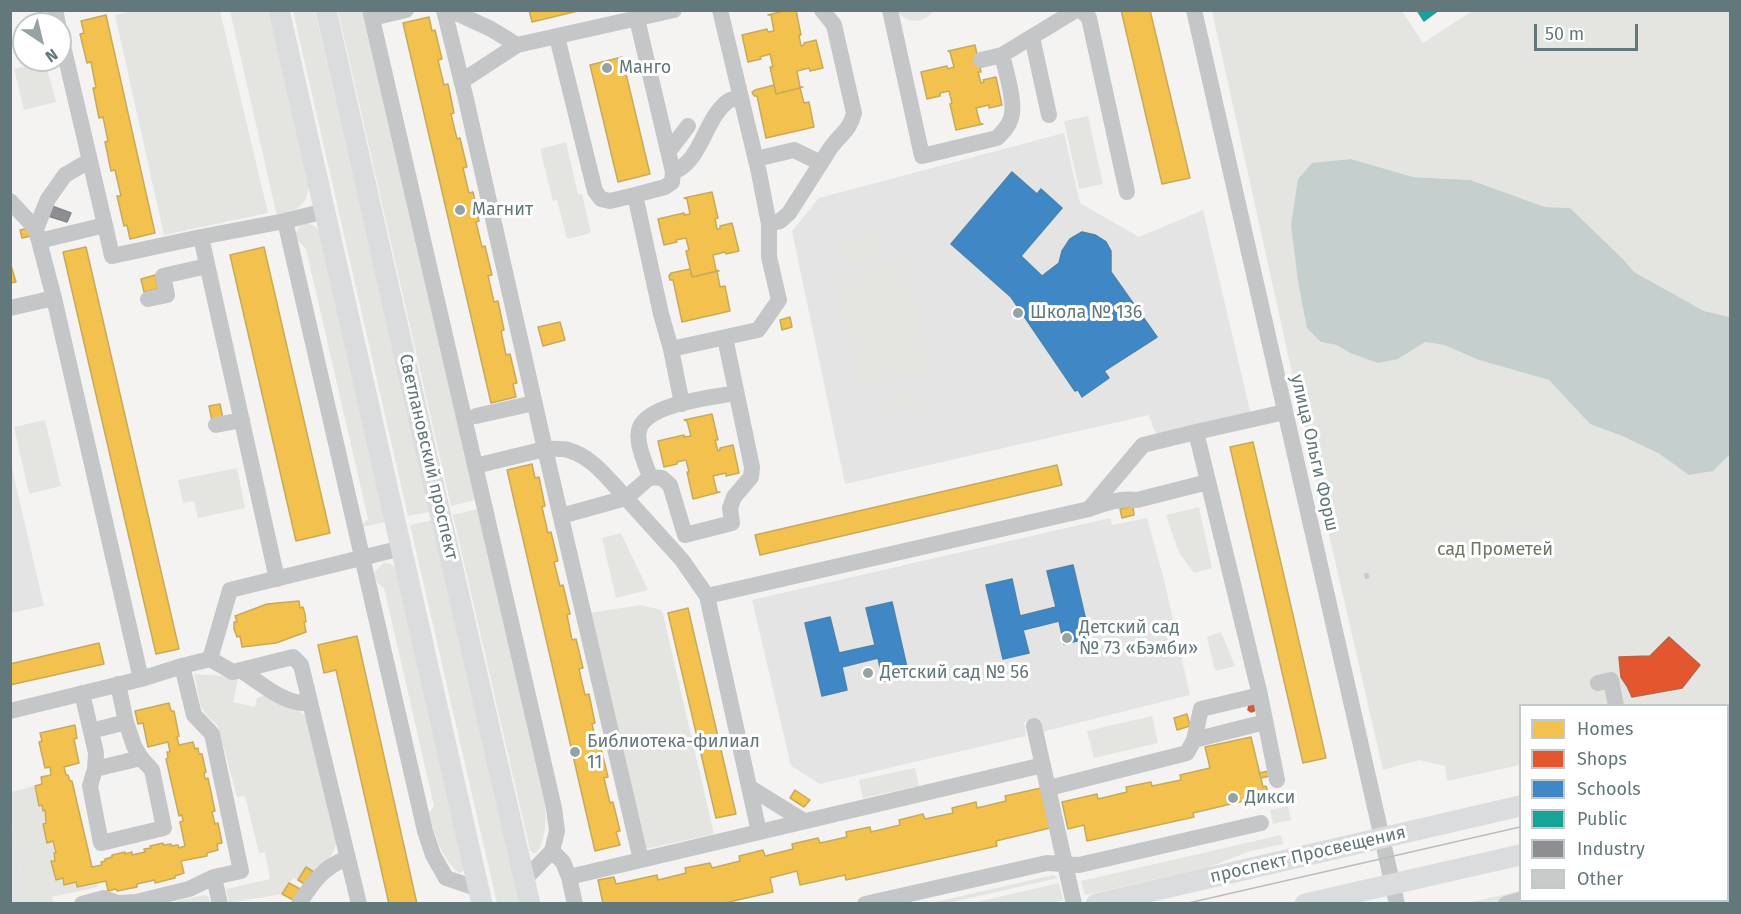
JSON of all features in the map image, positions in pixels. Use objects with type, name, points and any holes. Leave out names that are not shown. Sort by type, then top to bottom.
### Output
[{"type":"main road","points":[[279,10],[481,896]]},
{"type":"main road","name":"Светлановский проспект","points":[[326,10],[531,903]]},
{"type":"main road","name":"проспект Просвещения","points":[[1096,903],[1519,806]]},
{"type":"main road","points":[[1310,903],[1395,894],[1519,856]]},
{"type":"street","points":[[406,10],[371,14],[554,808],[557,831],[552,851],[526,878]]},
{"type":"street","points":[[444,10],[641,860]]},
{"type":"street","points":[[450,10],[491,29],[517,45]]},
{"type":"street","points":[[462,81],[517,45],[674,10]]},
{"type":"street","points":[[671,350],[758,330],[779,300],[769,257],[769,224],[756,159],[720,10]]},
{"type":"street","points":[[769,224],[780,221],[789,213],[832,146],[852,124],[854,113],[834,26],[822,10]]},
{"type":"street","points":[[890,10],[922,156],[997,138],[1006,129],[1012,118],[1013,107],[1002,56]]},
{"type":"street","points":[[981,60],[1002,56],[1076,10]]},
{"type":"street","points":[[1081,10],[1089,18],[1127,192]]},
{"type":"street","name":"улица Ольги Форш","points":[[1194,10],[1395,894]]},
{"type":"street","points":[[557,37],[596,190],[601,199],[610,201],[665,187],[672,182],[673,172],[669,151],[637,19]]},
{"type":"street","points":[[1032,37],[1049,115]]},
{"type":"street","points":[[69,72],[112,256],[325,212]]},
{"type":"street","points":[[673,172],[680,170],[690,160],[720,109],[729,100],[740,97]]},
{"type":"street","points":[[669,151],[688,126]]},
{"type":"street","points":[[756,159],[794,150],[821,163]]},
{"type":"street","points":[[38,235],[48,199],[65,175],[89,161]]},
{"type":"street","points":[[635,195],[682,404]]},
{"type":"street","points":[[10,201],[38,235],[141,679]]},
{"type":"street","points":[[285,220],[425,831],[433,855],[446,878],[481,896]]},
{"type":"street","points":[[38,235],[105,225]]},
{"type":"street","points":[[201,237],[277,579]]},
{"type":"street","points":[[148,299],[167,295],[164,276],[207,266]]},
{"type":"street","points":[[10,308],[54,298]]},
{"type":"street","points":[[670,545],[685,535],[732,523],[730,508],[734,496],[751,477],[752,467],[725,338]]},
{"type":"street","points":[[650,477],[639,442],[639,428],[647,418],[658,410],[735,393]]},
{"type":"street","points":[[476,416],[534,403]]},
{"type":"street","points":[[1089,509],[1143,445],[1285,412]]},
{"type":"street","points":[[216,425],[242,420]]},
{"type":"street","points":[[1196,432],[1260,695],[1276,780]]},
{"type":"street","points":[[474,466],[545,449],[567,450],[585,457],[598,467],[682,560],[707,596],[759,832]]},
{"type":"street","points":[[561,516],[626,498],[650,477],[663,478],[670,485],[685,535]]},
{"type":"street","points":[[707,596],[1089,509],[1110,502],[1126,499],[1137,500],[1208,482]]},
{"type":"street","points":[[210,659],[230,590],[402,548]]},
{"type":"street","points":[[10,711],[141,679],[210,659],[233,672],[293,657],[301,665],[359,903]]},
{"type":"street","points":[[82,903],[104,898],[118,903],[136,903],[189,889],[214,877],[242,871],[212,734],[194,715],[182,666]]},
{"type":"street","points":[[242,670],[272,691],[297,704],[309,703]]},
{"type":"street","points":[[1598,683],[1611,680],[1616,704]]},
{"type":"street","points":[[82,693],[96,753],[95,769],[90,786],[101,843],[164,828],[152,770],[141,758],[135,746],[126,722],[118,684]]},
{"type":"street","points":[[1049,788],[1187,753],[1194,740],[1201,709],[1260,695]]},
{"type":"street","points":[[91,731],[126,722]]},
{"type":"street","points":[[1194,740],[1265,722]]},
{"type":"street","points":[[1034,726],[1074,903]]},
{"type":"street","points":[[95,769],[141,758]]},
{"type":"street","points":[[569,877],[1043,765]]},
{"type":"street","points":[[749,787],[804,821]]},
{"type":"street","points":[[865,903],[1047,863],[1079,865],[1261,823]]},
{"type":"street","points":[[552,851],[563,862],[575,903]]},
{"type":"street","points":[[299,903],[315,879],[338,861],[347,859]]},
{"type":"street","points":[[214,877],[220,903]]},
{"type":"shaded area","name":"Школа № 136","points":[[1064,133],[1080,203],[1139,237],[1203,210],[1251,415],[1159,436],[1154,430],[1149,415],[845,484],[792,231],[819,198]]},
{"type":"shaded area","points":[[1351,159],[1413,177],[1471,180],[1545,207],[1570,208],[1634,272],[1704,311],[1730,317],[1730,454],[1713,471],[1689,475],[1658,453],[1590,424],[1549,380],[1479,360],[1444,345],[1425,342],[1398,359],[1378,363],[1350,353],[1337,345],[1321,342],[1307,328],[1298,281],[1291,225],[1298,179],[1312,163]]},
{"type":"shaded area","points":[[10,460],[44,606],[11,613],[10,613]]},
{"type":"shaded area","points":[[1110,518],[1112,525],[1147,518],[1164,580],[1190,695],[1042,732],[1039,719],[1024,722],[1026,736],[820,784],[791,766],[752,600]]},
{"type":"shaded area","points":[[11,818],[28,903],[11,903]]},
{"type":"shaded area","points":[[1729,840],[1730,903],[1463,904],[1519,891],[1519,902],[1729,902]]},
{"type":"green space","points":[[134,11],[220,11],[268,213],[164,235],[115,15]]},
{"type":"green space","points":[[230,11],[269,11],[309,185],[306,198],[299,207],[277,216]]},
{"type":"green space","points":[[293,11],[315,11],[430,512],[408,516]]},
{"type":"green space","points":[[338,11],[362,11],[475,500],[451,506]]},
{"type":"green space","points":[[896,11],[934,11],[925,18],[915,21],[905,18]]},
{"type":"green space","name":"сад Прометей","points":[[1212,11],[1402,11],[1423,43],[1472,11],[1730,11],[1730,317],[1704,311],[1634,272],[1570,208],[1545,207],[1472,180],[1413,177],[1351,159],[1321,342],[1337,344],[1350,353],[1398,359],[1425,342],[1444,345],[1479,360],[1549,380],[1590,424],[1658,453],[1689,475],[1730,454],[1730,721],[1729,704],[1519,704],[1519,765],[1447,781],[1445,766],[1419,760],[1383,770]]},
{"type":"green space","points":[[15,72],[48,72],[56,102],[24,110]]},
{"type":"green space","points":[[1088,116],[1103,184],[1079,189],[1064,121]]},
{"type":"green space","points":[[566,142],[578,194],[582,194],[591,233],[567,239],[557,200],[553,201],[540,149]]},
{"type":"green space","points":[[308,223],[319,231],[386,522],[363,527],[368,519],[306,249],[295,235],[300,226]]},
{"type":"green space","points":[[878,231],[884,254],[842,265],[836,242]]},
{"type":"green space","points":[[903,260],[932,370],[861,389],[832,279]]},
{"type":"green space","points":[[917,390],[923,406],[886,414],[882,399]]},
{"type":"green space","points":[[45,420],[61,486],[29,494],[14,427]]},
{"type":"green space","points":[[237,468],[245,508],[198,518],[194,501],[183,503],[178,480]]},
{"type":"green space","points":[[1199,507],[1212,568],[1194,573],[1179,553],[1166,515]]},
{"type":"green space","points":[[477,509],[545,806],[545,831],[536,853],[530,850],[453,515]]},
{"type":"green space","points":[[432,520],[520,903],[497,903],[410,525]]},
{"type":"green space","points":[[621,533],[648,590],[616,598],[602,538]]},
{"type":"green space","points":[[384,563],[389,563],[396,568],[465,869],[460,873],[444,854],[436,838],[429,813],[434,806],[384,588],[375,576],[375,571]]},
{"type":"green space","points":[[640,605],[662,610],[714,834],[645,849],[590,613]]},
{"type":"green space","points":[[1221,632],[1235,666],[1215,671],[1207,637]]},
{"type":"green space","points":[[194,674],[238,679],[233,702],[255,707],[257,698],[266,695],[298,710],[308,718],[337,841],[334,851],[325,862],[314,872],[306,867],[298,880],[293,878],[282,894],[229,903],[226,889],[270,879],[265,852],[259,853],[245,796],[237,797],[218,726],[201,707]]},
{"type":"green space","points":[[1152,716],[1158,743],[1094,758],[1087,731]]},
{"type":"green space","points":[[915,768],[919,786],[863,798],[859,780]]},
{"type":"green space","points":[[34,786],[38,806],[41,806],[44,811],[45,822],[42,823],[47,843],[52,842],[55,853],[53,853],[54,860],[51,861],[55,881],[62,879],[64,886],[75,883],[76,888],[97,884],[98,887],[52,897],[53,903],[28,903],[11,818],[11,792]]},
{"type":"green space","points":[[1288,806],[1291,820],[1273,824],[1270,810]]},
{"type":"green space","points":[[1281,835],[1283,844],[1251,851],[1206,868],[1085,895],[1081,881]]},
{"type":"green space","points":[[1053,875],[1058,878],[948,903],[931,903]]},
{"type":"green space","points":[[1059,883],[1063,900],[1048,904],[973,903]]},
{"type":"green space","points":[[208,896],[211,903],[165,904]]},
{"type":"building: Homes","points":[[529,10],[582,10],[532,22]]},
{"type":"building: Homes","points":[[796,10],[801,46],[816,40],[823,68],[797,71],[800,87],[803,87],[776,94],[770,67],[773,67],[770,54],[748,62],[742,35],[767,29],[768,32],[774,31],[771,15],[768,15]]},
{"type":"building: Homes","points":[[1121,10],[1150,10],[1190,178],[1162,184]]},
{"type":"building: Homes","points":[[106,15],[155,233],[130,239],[127,225],[124,226],[117,196],[121,196],[115,170],[111,171],[103,117],[99,118],[91,62],[87,63],[80,34],[84,33],[81,21]]},
{"type":"building: Homes","points":[[429,17],[432,31],[435,30],[442,59],[438,60],[444,85],[448,84],[454,113],[451,114],[457,139],[460,138],[467,167],[463,168],[469,193],[473,192],[479,221],[476,222],[482,247],[485,246],[492,275],[488,276],[494,302],[498,301],[506,355],[510,354],[517,383],[513,384],[516,397],[491,403],[403,23]]},
{"type":"building: Homes","points":[[975,45],[981,83],[984,82],[983,80],[996,77],[1002,105],[976,108],[980,123],[983,124],[956,130],[949,91],[927,99],[921,72],[947,66],[948,69],[954,67],[948,51]]},
{"type":"building: Homes","points":[[622,57],[650,174],[618,182],[590,65]]},
{"type":"building: Homes","points":[[774,85],[776,94],[800,88],[804,103],[809,102],[814,127],[766,138],[757,96],[754,96],[752,92]]},
{"type":"building: Homes","points":[[712,192],[718,218],[715,219],[717,229],[732,223],[739,251],[713,255],[716,270],[719,271],[692,277],[686,251],[689,250],[686,238],[664,245],[658,219],[684,213],[684,215],[690,214],[687,199],[684,198]]},
{"type":"building: Homes","points":[[29,228],[31,236],[22,238],[20,230]]},
{"type":"building: Homes","points":[[86,247],[179,649],[156,654],[63,252]]},
{"type":"building: Homes","points":[[264,247],[330,533],[296,541],[230,255]]},
{"type":"building: Homes","points":[[10,262],[16,282],[10,283]]},
{"type":"building: Homes","points":[[690,269],[692,277],[717,271],[720,287],[725,286],[730,311],[682,322],[673,280],[670,280],[669,276],[671,273]]},
{"type":"building: Homes","points":[[155,275],[158,289],[144,292],[141,279]]},
{"type":"building: Homes","points":[[790,317],[792,327],[782,330],[780,320]]},
{"type":"building: Homes","points":[[560,322],[565,340],[543,346],[538,327]]},
{"type":"building: Homes","points":[[220,404],[223,419],[212,421],[209,406]]},
{"type":"building: Homes","points":[[712,414],[718,451],[720,448],[733,445],[739,473],[713,476],[717,492],[720,492],[693,499],[686,460],[664,467],[658,441],[684,435],[684,437],[691,436],[687,421],[684,420]]},
{"type":"building: Homes","points":[[1253,442],[1326,758],[1303,763],[1230,447]]},
{"type":"building: Homes","points":[[532,464],[535,478],[539,477],[545,506],[542,507],[558,561],[554,562],[560,586],[563,585],[570,614],[567,615],[572,640],[576,639],[583,668],[579,669],[585,695],[589,694],[595,723],[592,724],[608,777],[604,778],[620,831],[616,832],[620,845],[595,851],[507,470]]},
{"type":"building: Homes","points":[[1057,465],[1062,485],[760,555],[755,535]]},
{"type":"building: Homes","points":[[1133,506],[1134,515],[1122,518],[1120,509]]},
{"type":"building: Homes","points":[[299,601],[300,608],[303,607],[305,614],[306,632],[276,643],[242,647],[240,636],[237,637],[234,629],[234,622],[237,622],[235,616],[267,604]]},
{"type":"building: Homes","points":[[688,608],[736,814],[716,818],[668,613]]},
{"type":"building: Homes","points":[[357,636],[417,904],[389,904],[336,670],[324,673],[318,645]]},
{"type":"building: Homes","points":[[99,643],[104,664],[10,685],[10,664]]},
{"type":"building: Homes","points":[[169,703],[171,711],[174,711],[179,745],[193,742],[195,749],[198,748],[199,754],[202,754],[206,772],[204,773],[205,779],[208,778],[215,811],[212,812],[215,824],[218,823],[222,843],[217,844],[218,850],[207,853],[207,856],[181,861],[184,873],[155,883],[155,880],[117,891],[116,889],[108,891],[106,881],[77,887],[76,882],[64,885],[63,878],[56,880],[51,861],[55,861],[54,853],[56,853],[53,841],[47,843],[43,824],[46,823],[45,810],[43,811],[42,805],[39,806],[35,786],[42,784],[41,777],[51,775],[50,767],[45,768],[39,742],[42,741],[40,733],[75,725],[77,738],[74,739],[79,763],[64,767],[66,775],[72,781],[92,867],[102,865],[101,862],[112,855],[132,852],[132,855],[145,852],[144,849],[151,848],[150,846],[163,843],[163,845],[178,845],[179,848],[185,846],[180,822],[183,821],[182,815],[179,816],[166,759],[168,758],[167,752],[170,752],[168,742],[148,747],[143,723],[138,724],[135,711]]},
{"type":"building: Homes","points":[[1187,714],[1190,726],[1177,730],[1174,718]]},
{"type":"building: Homes","points":[[1251,737],[1263,787],[1266,786],[1269,795],[1193,813],[1194,817],[1087,841],[1084,825],[1068,829],[1062,802],[1097,794],[1098,799],[1127,792],[1126,787],[1151,782],[1152,786],[1181,780],[1180,775],[1210,768],[1205,747]]},
{"type":"building: Homes","points":[[1269,771],[1270,776],[1261,778],[1259,773]]},
{"type":"building: Homes","points":[[1041,788],[1050,828],[996,841],[997,846],[846,880],[845,875],[800,885],[797,871],[770,878],[773,892],[720,904],[603,904],[598,880],[614,877],[616,884],[657,875],[658,880],[686,873],[685,868],[710,863],[712,868],[740,861],[739,856],[763,850],[765,856],[793,849],[792,844],[818,838],[820,843],[847,837],[846,832],[870,827],[871,832],[900,825],[899,820],[923,814],[925,819],[953,813],[952,808],[976,802],[977,808],[1006,801],[1005,796]]},
{"type":"building: Homes","points":[[795,790],[810,800],[804,807],[790,798]]},
{"type":"building: Homes","points":[[306,867],[314,872],[306,885],[298,880]]},
{"type":"building: Homes","points":[[289,883],[302,890],[295,901],[282,894]]},
{"type":"building: Shops","points":[[1669,637],[1700,665],[1682,688],[1632,697],[1621,677],[1619,657],[1650,656]]},
{"type":"building: Shops","points":[[1249,704],[1255,705],[1254,711],[1248,710]]},
{"type":"building: Shops","points":[[1729,868],[1730,904],[1643,904],[1643,902],[1729,902]]},
{"type":"building: Shops","points":[[1590,902],[1591,904],[1545,904]]},
{"type":"building: Schools","points":[[1012,172],[1037,194],[1041,189],[1062,208],[1021,256],[1042,276],[1059,263],[1062,251],[1070,239],[1082,232],[1095,235],[1106,242],[1111,251],[1111,272],[1157,337],[1104,371],[1109,378],[1082,397],[1078,390],[1075,391],[1011,297],[951,244]]},
{"type":"building: Schools","points":[[1073,565],[1090,638],[1064,644],[1059,621],[1023,630],[1029,653],[1003,659],[986,585],[1012,579],[1020,616],[1056,607],[1047,571]]},
{"type":"building: Schools","points":[[892,602],[909,676],[883,681],[878,658],[842,667],[847,690],[822,696],[805,623],[830,617],[839,653],[875,645],[866,608]]},
{"type":"building: Public","points":[[1417,10],[1439,10],[1424,21]]},
{"type":"building: Industry","points":[[52,206],[71,213],[67,222],[48,216]]},
{"type":"building: Other","points":[[1369,572],[1370,579],[1365,580],[1363,573]]},
{"type":"tram line","points":[[1184,904],[1519,827]]},
{"type":"place","name":"Манго","points":[[607,68]]},
{"type":"place","name":"Магнит","points":[[460,210]]},
{"type":"place","name":"Школа № 136","points":[[1018,313]]},
{"type":"place","name":"Детский сад № 73 «Бэмби»","points":[[1067,638]]},
{"type":"place","name":"Детский сад № 56","points":[[868,673]]},
{"type":"place","name":"Библиотека-филиал 11","points":[[575,752]]},
{"type":"place","name":"Дикси","points":[[1233,798]]}]
